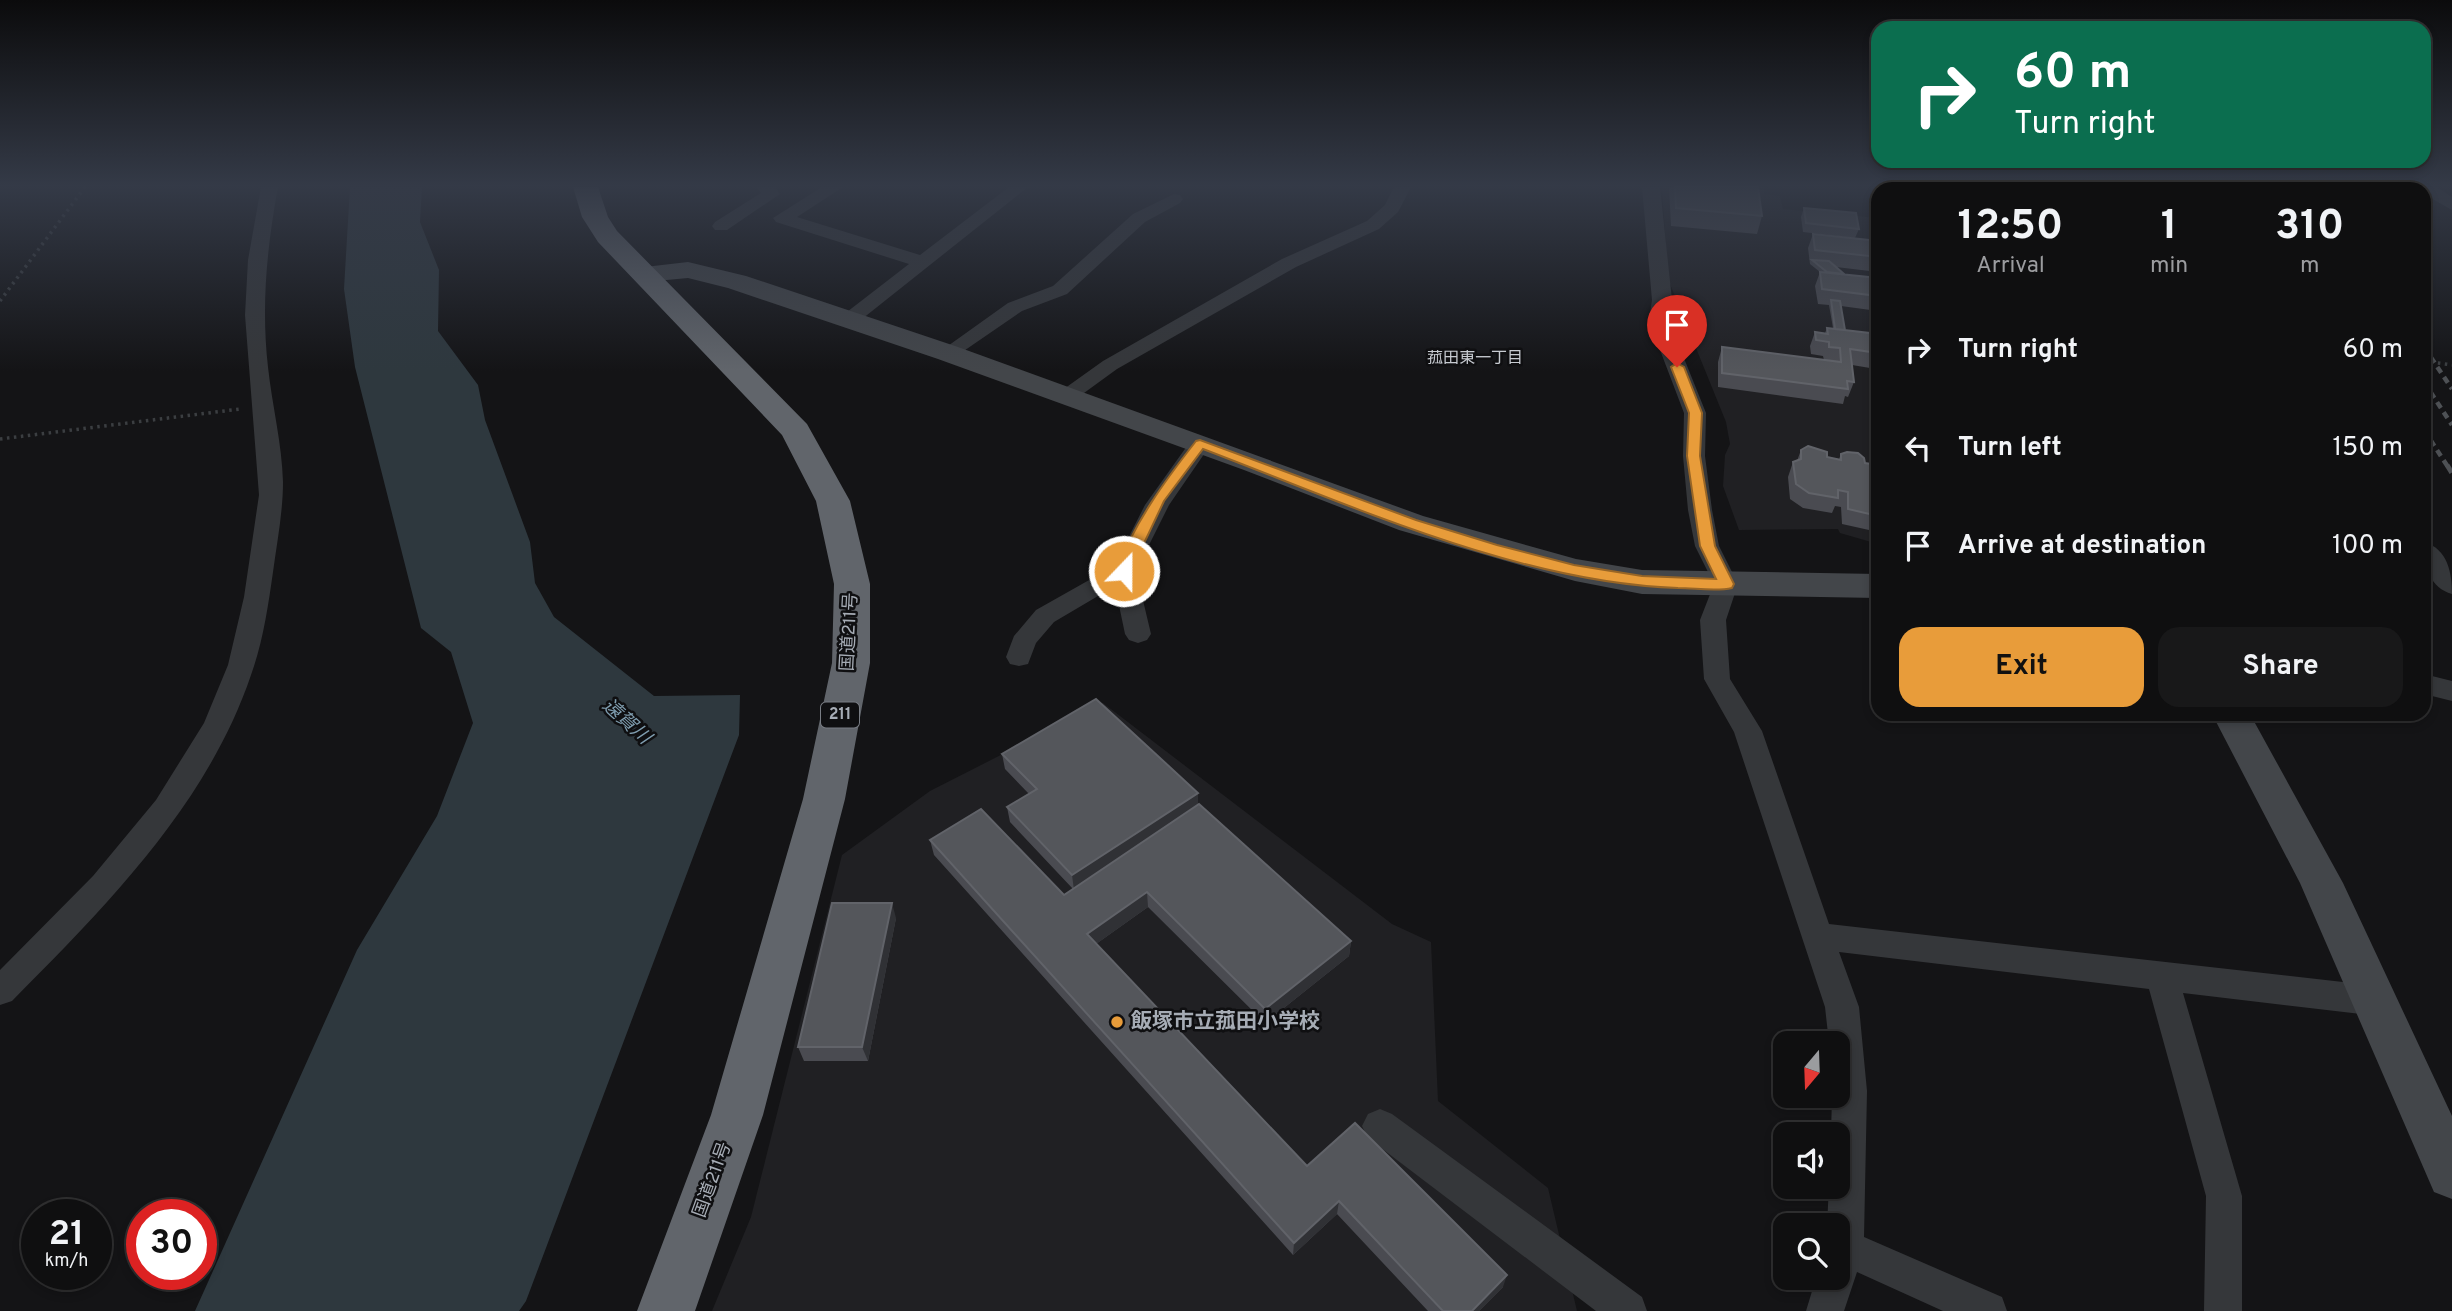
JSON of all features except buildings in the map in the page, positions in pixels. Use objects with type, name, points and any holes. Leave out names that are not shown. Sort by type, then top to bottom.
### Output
[{"type":"highway","name":"国道211号","points":[[619,248],[796,431],[833,501],[852,584],[850,663],[824,799],[737,1115],[666,1311]]},
{"type":"street","points":[[0,991],[58,933],[154,826],[218,722],[237,677],[256,606],[270,515],[271,472],[261,406],[255,334],[257,248]]},
{"type":"street","points":[[879,248],[923,262]]},
{"type":"street","points":[[850,319],[941,248]]},
{"type":"street","points":[[948,353],[1015,307],[1060,290],[1106,248]]},
{"type":"street","points":[[1066,396],[1110,365],[1289,263],[1322,248]]},
{"type":"street","points":[[1657,248],[1662,300],[1659,321],[1695,413],[1694,456],[1700,510],[1707,546],[1726,584],[1713,620],[1717,678],[1748,731],[1842,1007],[1850,1091],[1842,1213]]},
{"type":"street","points":[[645,274],[688,270],[715,275],[948,353],[1411,523],[1574,570],[1642,582],[1871,586]]},
{"type":"street","points":[[1138,634],[1124,571],[1135,541],[1158,499],[1200,444]]},
{"type":"street","points":[[2431,559],[2452,586]]},
{"type":"street","points":[[1019,657],[1025,640],[1050,611],[1124,571]]},
{"type":"street","points":[[2431,686],[2452,691]]},
{"type":"street","points":[[2235,721],[2262,767],[2378,1001],[2452,1174]]},
{"type":"street","points":[[2245,721],[2262,767]]},
{"type":"street","points":[[1820,936],[2378,1001]]},
{"type":"street","points":[[2162,975],[2224,1196],[2222,1311]]},
{"type":"street","points":[[1380,1126],[1628,1311]]},
{"type":"street","points":[[1850,1269],[1988,1311]]},
{"type":"street","points":[[1825,1311],[1832,1290]]},
{"type":"path","points":[[0,301],[39,248]]},
{"type":"path","points":[[2431,362],[2452,365]]},
{"type":"path","points":[[0,439],[261,406]]},
{"type":"shaded area","points":[[1666,248],[1871,248],[1871,542],[1840,533],[1838,529],[1739,530],[1723,486],[1725,455],[1730,444],[1726,422],[1668,279]]},
{"type":"shaded area","name":"飯塚市立菰田小学校","points":[[1103,703],[1392,924],[1431,942],[1438,1101],[1548,1188],[1577,1311],[712,1311],[751,1217],[842,855],[930,791]]},
{"type":"water","name":"遠賀川","points":[[346,248],[430,248],[439,270],[438,331],[478,385],[485,420],[530,542],[535,583],[554,617],[654,696],[740,695],[739,735],[526,1301],[519,1311],[195,1311],[204,1290],[217,1290],[217,1262],[357,950],[437,816],[473,723],[451,652],[421,628],[355,367],[344,289]]},
{"type":"railway","points":[[2431,358],[2452,389]]},
{"type":"railway","points":[[2431,393],[2452,425]]},
{"type":"railway","points":[[2431,441],[2448,467]]},
{"type":"railway","points":[[2447,465],[2452,473]]},
{"type":"place","name":"飯塚市立菰田小学校","points":[[1117,1022]]},
{"type":"district","name":"菰田東一丁目","points":[[1475,359]]},
{"type":"route","points":[[1124,571],[1135,541],[1158,499],[1200,444],[1411,523],[1574,570],[1642,582],[1726,584],[1707,546],[1694,456],[1695,413],[1677,367]]}]
